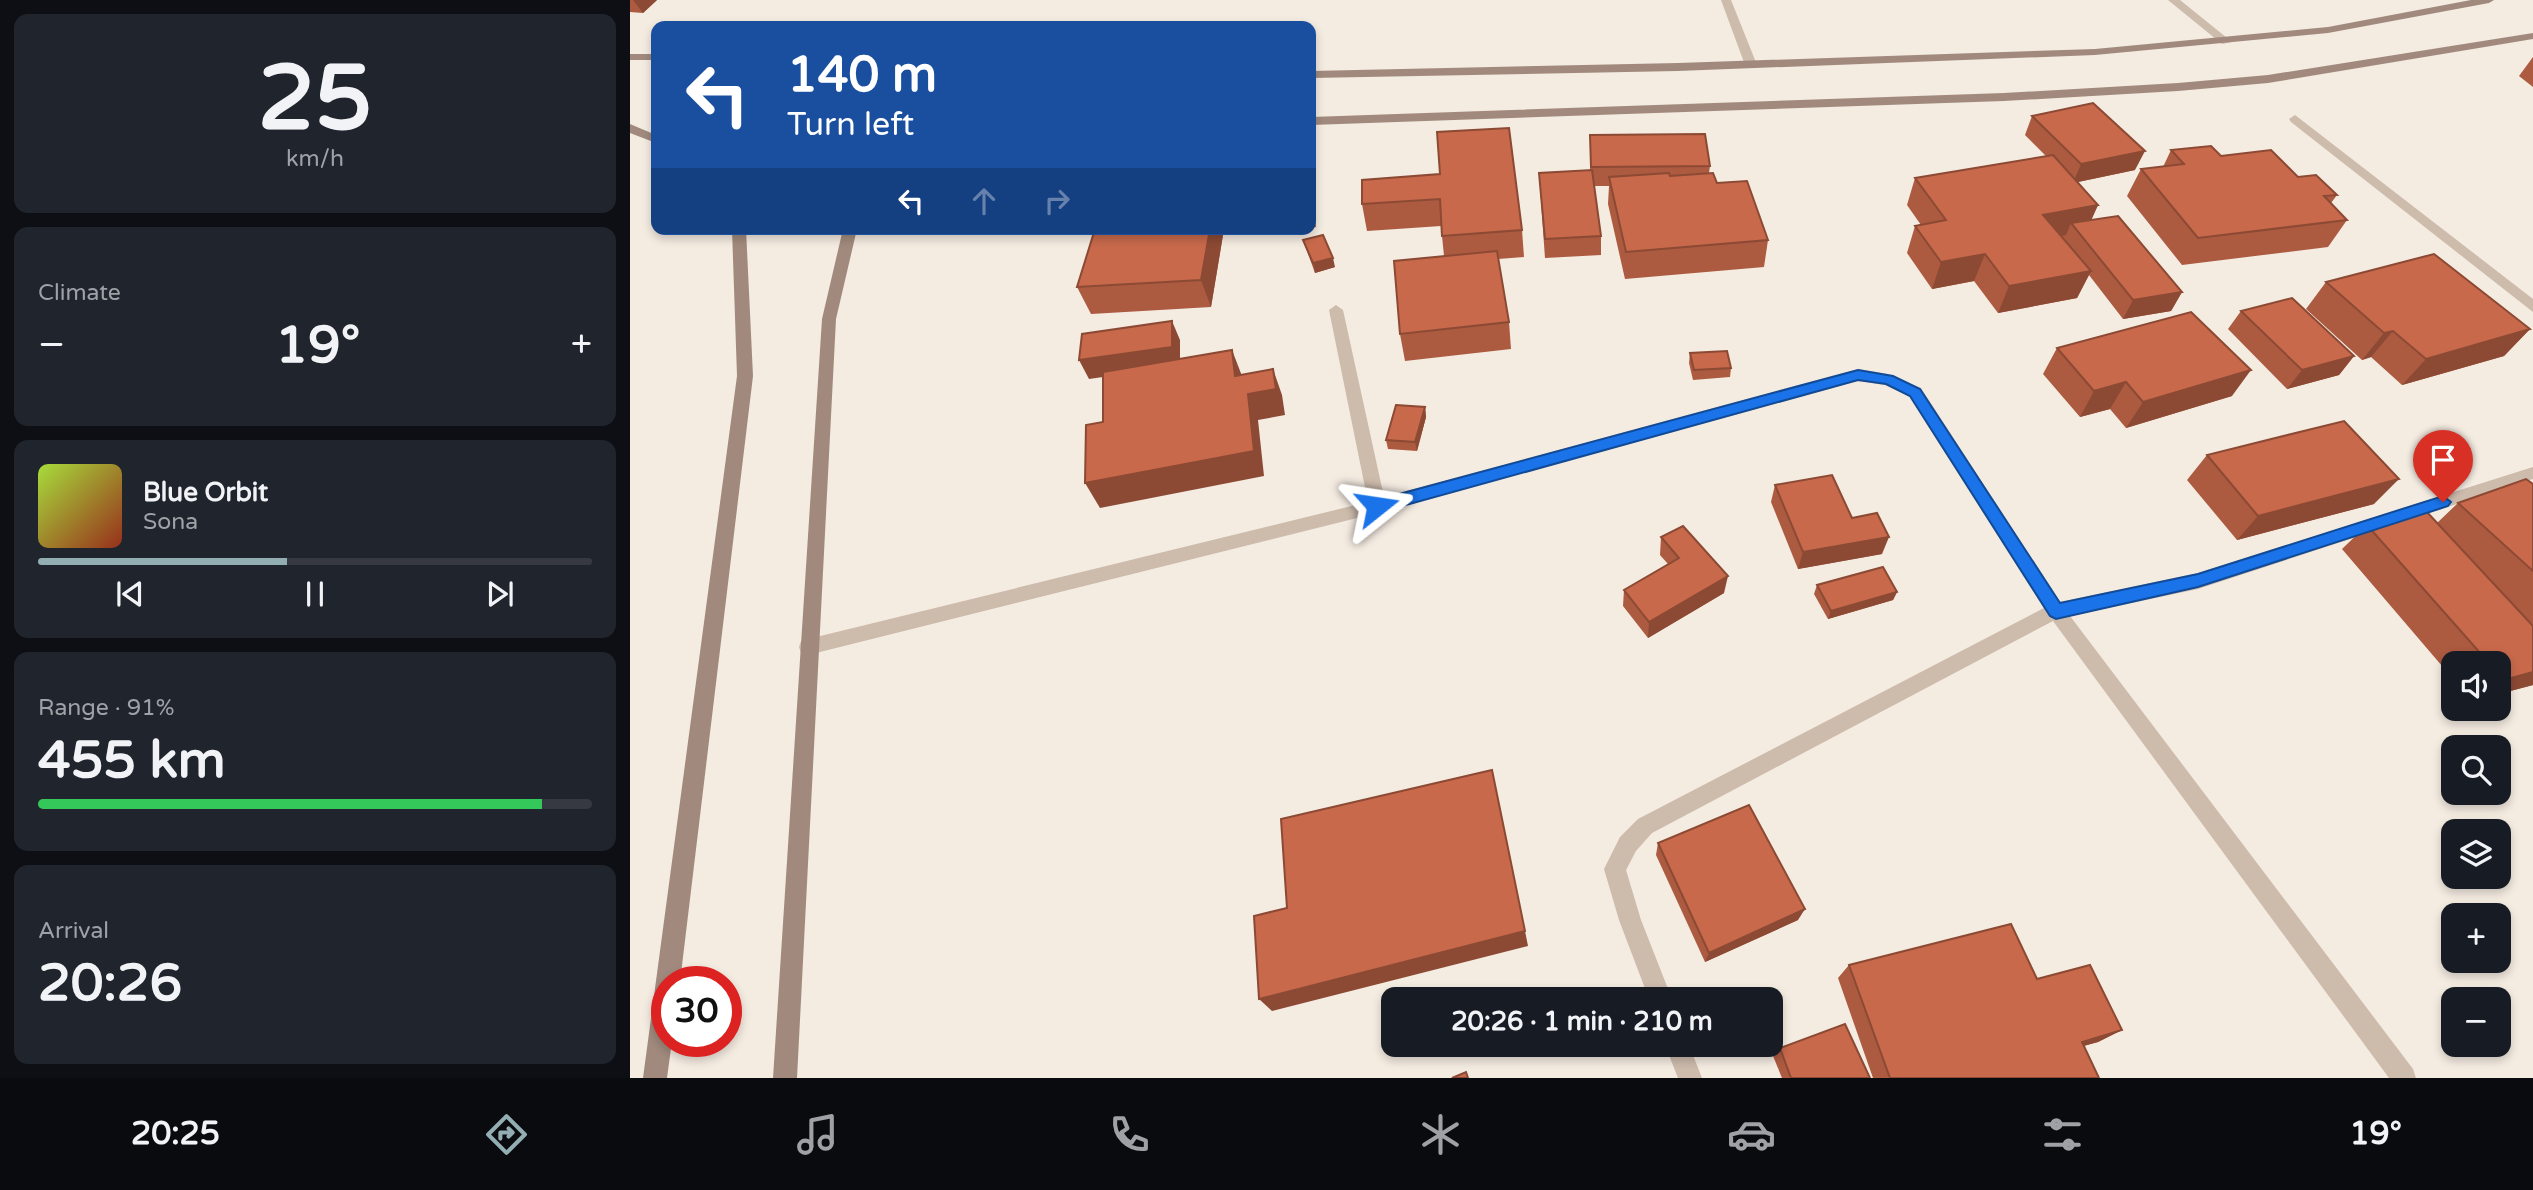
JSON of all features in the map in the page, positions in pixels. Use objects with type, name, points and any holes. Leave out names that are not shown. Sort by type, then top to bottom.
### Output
[{"type":"street","points":[[1726,0],[1751,65]]},
{"type":"street","points":[[2173,0],[2226,42]]},
{"type":"street","points":[[1316,75],[1751,65],[2095,52],[2226,42],[2328,30],[2489,0]]},
{"type":"street","points":[[1316,121],[2004,97],[2178,87],[2267,79],[2533,36]]},
{"type":"street","points":[[630,57],[651,57]]},
{"type":"street","points":[[2295,120],[2533,307]]},
{"type":"street","points":[[630,128],[651,137]]},
{"type":"street","points":[[670,966],[745,376],[739,235]]},
{"type":"street","points":[[785,1078],[807,647],[829,319],[849,235]]},
{"type":"street","points":[[1336,310],[1377,506]]},
{"type":"street","points":[[807,647],[1377,506],[1858,375],[1888,380],[1915,392],[2056,611],[2404,1078]]},
{"type":"street","points":[[1655,987],[1630,920],[1615,869],[1628,844],[1645,826],[2056,611],[2198,581],[2533,473]]},
{"type":"street","points":[[655,1078],[658,1057]]},
{"type":"street","points":[[1682,1057],[1690,1078]]},
{"type":"building","points":[[2093,103],[2145,151],[2081,164],[2032,116]]},
{"type":"building","points":[[1509,128],[1522,230],[1442,236],[1440,199],[1362,204],[1362,180],[1440,174],[1437,132]]},
{"type":"building","points":[[1705,134],[1710,166],[1591,167],[1590,135]]},
{"type":"building","points":[[2211,146],[2221,156],[2271,150],[2298,177],[2316,175],[2337,195],[2324,196],[2347,220],[2198,238],[2141,169],[2184,164],[2171,150]]},
{"type":"building","points":[[2053,155],[2098,205],[2043,215],[2091,271],[2009,286],[1985,254],[1941,262],[1915,226],[1946,220],[1915,178]]},
{"type":"building","points":[[1592,170],[1601,236],[1545,239],[1539,173]]},
{"type":"building","points":[[1669,173],[1670,176],[1713,173],[1717,183],[1747,181],[1768,240],[1626,252],[1609,177]]},
{"type":"building","points":[[2118,216],[2182,292],[2133,300],[2071,223]]},
{"type":"building","points":[[1093,235],[1209,235],[1201,280],[1077,287]]},
{"type":"building","points":[[1323,235],[1333,258],[1313,263],[1303,240]]},
{"type":"building","points":[[1497,251],[1509,322],[1400,334],[1394,261]]},
{"type":"building","points":[[2434,254],[2530,329],[2426,359],[2393,331],[2384,333],[2326,282]]},
{"type":"building","points":[[2292,298],[2354,356],[2302,370],[2241,311]]},
{"type":"building","points":[[2191,312],[2251,370],[2143,402],[2126,382],[2094,391],[2057,348]]},
{"type":"building","points":[[1172,321],[1172,347],[1079,360],[1082,334]]},
{"type":"building","points":[[1232,350],[1235,376],[1273,369],[1276,389],[1248,394],[1254,451],[1085,483],[1086,425],[1103,422],[1103,372]]},
{"type":"building","points":[[1727,351],[1731,368],[1694,370],[1690,353]]},
{"type":"building","points":[[1396,405],[1425,407],[1415,442],[1386,440]]},
{"type":"building","points":[[2344,421],[2399,479],[2258,516],[2207,455]]},
{"type":"building","points":[[1832,475],[1852,518],[1877,513],[1889,537],[1803,552],[1775,485]]},
{"type":"building","points":[[2526,479],[2533,484],[2533,571],[2458,503]]},
{"type":"building","points":[[2426,511],[2533,626],[2533,672],[2511,678],[2511,651],[2478,651],[2367,525]]},
{"type":"building","points":[[1683,526],[1728,576],[1649,622],[1624,590],[1679,558],[1661,537]]},
{"type":"building","points":[[1883,567],[1897,592],[1831,611],[1817,585]]},
{"type":"building","points":[[1492,770],[1525,931],[1259,999],[1254,916],[1287,908],[1281,819]]},
{"type":"building","points":[[1749,805],[1805,909],[1709,953],[1658,843]]},
{"type":"building","points":[[2011,924],[2037,979],[2090,965],[2122,1030],[2082,1042],[2099,1078],[1890,1078],[1849,965]]},
{"type":"building","points":[[1845,1024],[1870,1078],[1791,1078],[1783,1056],[1783,1047]]},
{"type":"building","points":[[1466,1072],[1468,1078],[1452,1078]]},
{"type":"route","points":[[1377,506],[1858,375],[1888,380],[1915,392],[2056,611],[2198,581],[2443,502]]}]
